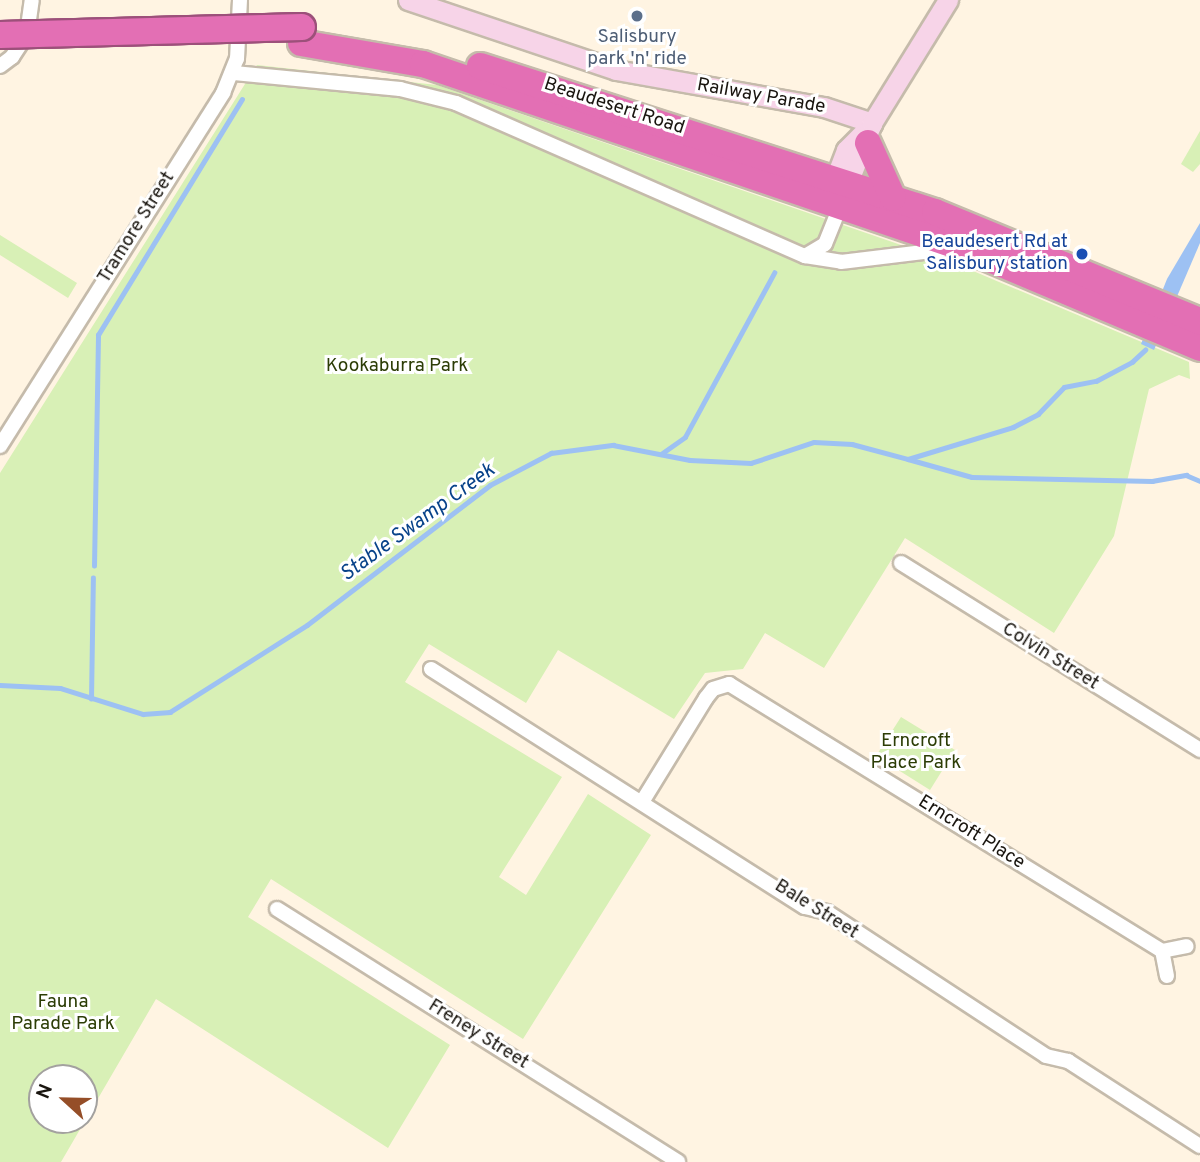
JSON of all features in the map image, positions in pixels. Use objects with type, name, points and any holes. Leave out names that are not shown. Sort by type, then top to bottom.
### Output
[{"type":"highway","name":"Beaudesert Road","points":[[0,36],[301,35],[422,64],[837,192],[966,248],[1130,304]]},
{"type":"highway","name":"Beaudesert Road","points":[[0,51],[301,35]]},
{"type":"highway","points":[[870,133],[893,198]]},
{"type":"highway","name":"Beaudesert Road","points":[[837,192],[893,198],[1196,333]]},
{"type":"street","points":[[0,66],[12,57],[27,34],[32,0]]},
{"type":"street","name":"Tramore Street","points":[[0,446],[234,73],[240,0]]},
{"type":"street","name":"Railway Parade","points":[[408,0],[616,70],[841,111],[870,133]]},
{"type":"street","points":[[805,256],[825,244],[837,192],[948,0]]},
{"type":"street","name":"Beaudesert Road","points":[[234,73],[376,86],[456,103],[805,256],[841,262],[966,248]]},
{"type":"street","name":"Colvin Street","points":[[901,564],[1200,750]]},
{"type":"street","name":"Bale Street","points":[[430,669],[805,907],[827,912],[1045,1056],[1068,1061],[1200,1146]]},
{"type":"street","name":"Erncroft Place","points":[[642,802],[706,698],[713,689],[729,684],[1162,951]]},
{"type":"street","name":"Freney Street","points":[[277,909],[678,1162]]},
{"type":"street","points":[[1167,976],[1162,951],[1188,946]]},
{"type":"green space","name":"Kookaburra Park","points":[[257,65],[437,85],[959,265],[1189,362],[1190,379],[1179,375],[1149,389],[1114,536],[1054,633],[905,538],[824,668],[765,633],[743,669],[705,673],[674,719],[558,650],[526,703],[429,644],[405,682],[562,777],[499,877],[526,895],[588,794],[651,835],[523,1039],[271,879],[248,917],[450,1045],[388,1148],[156,999],[98,1099],[98,1064],[28,1064],[28,1134],[77,1134],[61,1162],[0,1162],[0,473]]},
{"type":"green space","points":[[1200,131],[1200,164],[1193,172],[1181,164]]},
{"type":"green space","points":[[0,235],[77,283],[68,298],[0,255]]},
{"type":"green space","name":"Erncroft Place Park","points":[[901,717],[955,750],[930,790],[876,756]]},
{"type":"water","points":[[1200,223],[1200,243],[1154,350],[1141,344],[1167,279]]},
{"type":"waterway","points":[[94,566],[98,335],[242,99]]},
{"type":"waterway","points":[[661,454],[685,437],[774,273]]},
{"type":"waterway","name":"Stable Swamp Creek","points":[[0,685],[60,688],[143,714],[170,712],[307,625],[490,485],[551,453],[613,445],[690,460],[751,463],[814,442],[852,444],[908,459],[1013,427],[1038,414],[1064,387],[1096,381],[1132,362],[1145,350]]},
{"type":"waterway","points":[[908,459],[972,477],[1152,481],[1186,475],[1200,481]]},
{"type":"waterway","points":[[91,699],[93,578]]},
{"type":"place","name":"Salisbury park 'n' ride","points":[[637,16]]},
{"type":"place","name":"Beaudesert Rd at Salisbury station","points":[[1082,254]]},
{"type":"park label","name":"Fauna Parade Park","points":[[63,1014]]}]
